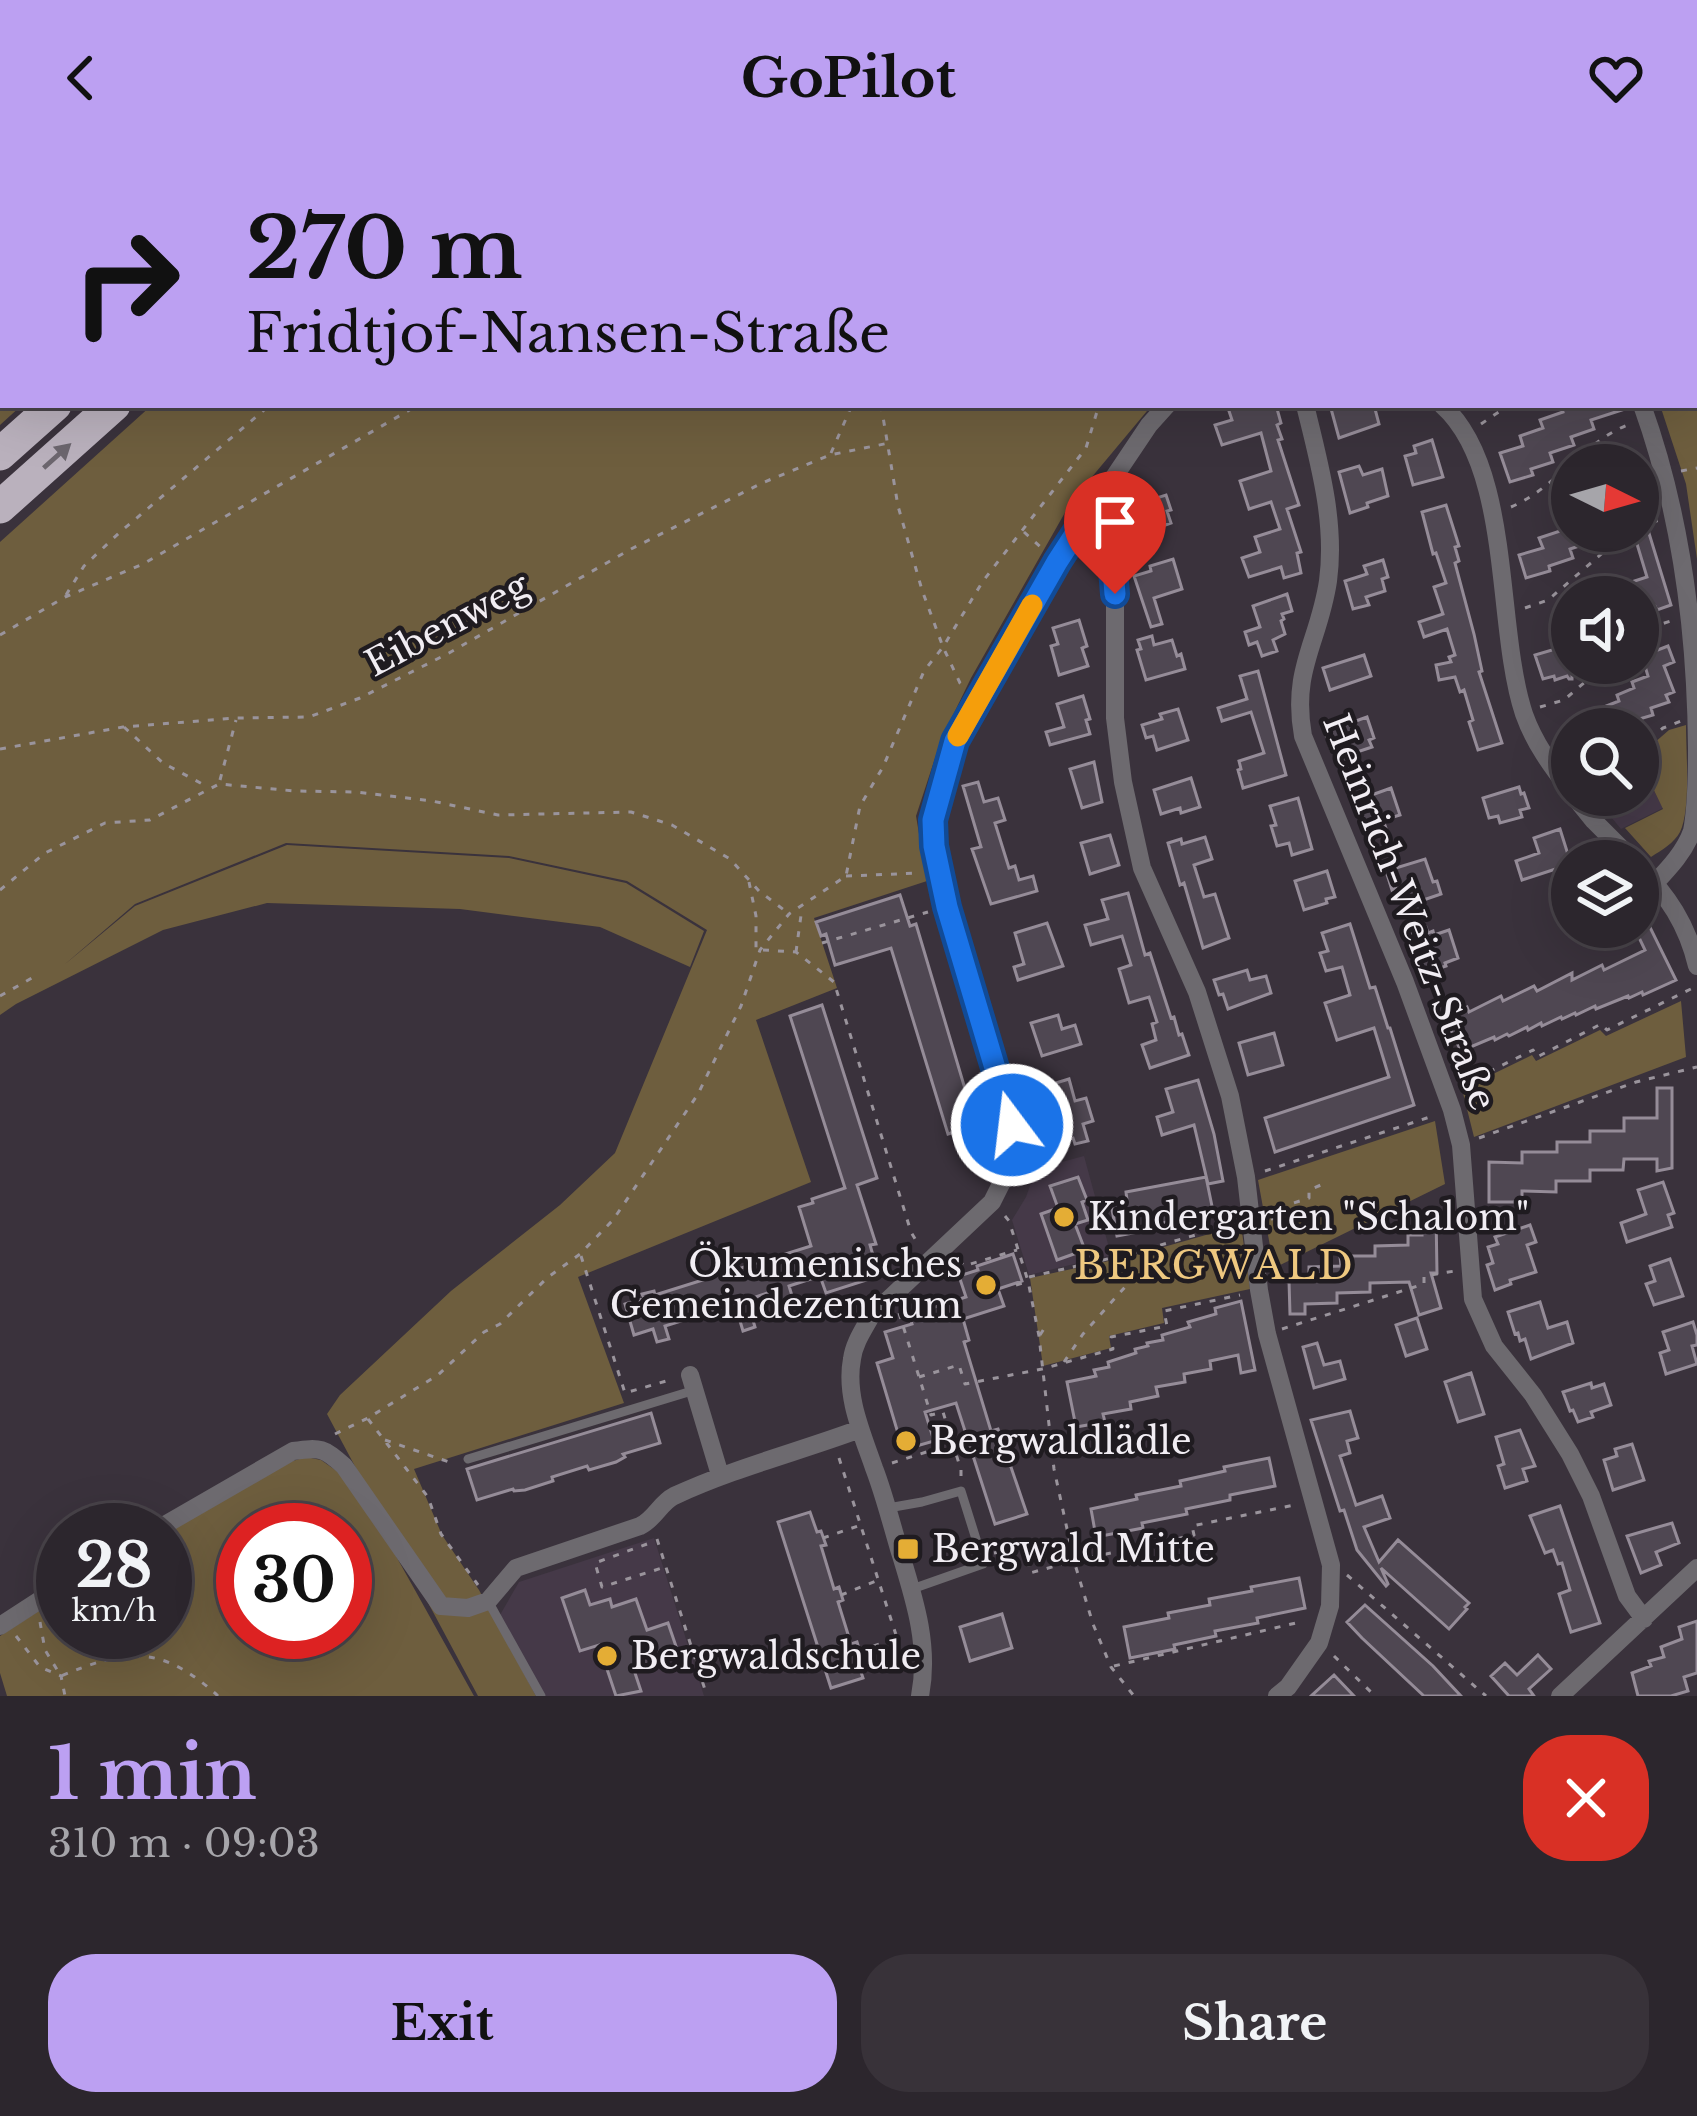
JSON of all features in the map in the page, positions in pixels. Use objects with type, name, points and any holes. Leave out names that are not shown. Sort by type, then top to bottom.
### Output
[{"type":"highway","points":[[0,454],[52,408]]},
{"type":"highway","points":[[0,507],[111,408]]},
{"type":"street","points":[[920,1696],[925,1660],[911,1588],[860,1429],[850,1386],[852,1358],[871,1316],[992,1202],[1009,1168],[1014,1142],[947,907],[933,820],[955,741],[979,698],[1057,562],[1164,408]]},
{"type":"street","name":"Heinrich-Weitz-Straße","points":[[1305,408],[1331,542],[1327,586],[1303,668],[1298,710],[1304,736],[1406,982],[1452,1110],[1461,1145],[1473,1298],[1494,1346],[1533,1395],[1570,1454],[1591,1496],[1627,1596],[1644,1618]]},
{"type":"street","points":[[1444,408],[1465,433],[1482,471],[1523,712],[1551,766]]},
{"type":"street","points":[[1643,408],[1674,515],[1691,617],[1696,720],[1693,829],[1659,879]]},
{"type":"street","points":[[1090,511],[1102,527],[1112,556],[1114,718],[1142,868],[1197,992],[1230,1096],[1271,1352],[1331,1565],[1330,1606],[1319,1643],[1277,1696]]},
{"type":"street","points":[[1590,816],[1613,840]]},
{"type":"street","points":[[1659,889],[1688,932],[1697,966]]},
{"type":"street","points":[[693,1383],[720,1475]]},
{"type":"street","points":[[192,1509],[293,1451],[326,1450],[344,1466],[441,1606],[468,1608],[488,1601],[516,1568],[645,1523],[667,1499],[720,1475],[860,1429]]},
{"type":"street","points":[[1560,1696],[1697,1568]]},
{"type":"street","points":[[1,1625],[36,1601]]},
{"type":"lane","points":[[468,1459],[693,1383]]},
{"type":"lane","points":[[887,1508],[961,1490],[981,1555],[983,1564],[911,1588]]},
{"type":"lane","points":[[488,1601],[541,1696]]},
{"type":"path","points":[[65,597],[84,566],[119,532],[266,408]]},
{"type":"path","points":[[0,634],[65,597],[143,564],[413,408]]},
{"type":"path","points":[[830,455],[851,408]]},
{"type":"path","points":[[882,408],[898,506],[922,590],[960,683],[979,698]]},
{"type":"path","points":[[846,876],[860,806],[883,767],[924,671],[983,581],[1086,448],[1098,408]]},
{"type":"path","points":[[1489,420],[1505,408]]},
{"type":"path","points":[[1504,509],[1532,496],[1613,430],[1631,424]]},
{"type":"path","name":"Eibenweg","points":[[0,748],[123,727],[309,717],[360,698],[449,653],[631,549],[762,483],[830,455],[889,443]]},
{"type":"path","points":[[1023,531],[1057,562]]},
{"type":"path","points":[[1523,608],[1548,600],[1604,552]]},
{"type":"path","points":[[1659,626],[1691,617]]},
{"type":"path","points":[[1542,706],[1564,700],[1583,684]]},
{"type":"path","points":[[219,784],[236,718]]},
{"type":"path","points":[[1659,734],[1672,724]]},
{"type":"path","points":[[123,727],[163,763],[209,788]]},
{"type":"path","points":[[0,890],[45,853],[105,823],[150,820],[219,784],[356,792],[498,815],[632,812],[672,825],[730,859],[759,891],[789,914]]},
{"type":"path","points":[[314,1448],[438,1375],[613,1220],[698,1094],[741,1006],[756,957],[789,914],[846,876],[940,873]]},
{"type":"path","points":[[749,879],[756,916],[756,957]]},
{"type":"path","points":[[796,952],[802,907]]},
{"type":"path","points":[[822,943],[947,907]]},
{"type":"path","points":[[760,950],[796,952],[834,982],[911,1232],[964,1265],[1018,1249]]},
{"type":"path","points":[[0,995],[39,974]]},
{"type":"path","points":[[1460,1085],[1532,1050],[1537,1057],[1601,1024],[1606,1030],[1697,986]]},
{"type":"path","points":[[1461,1145],[1636,1082],[1697,1067]]},
{"type":"path","points":[[1246,1178],[1452,1110]]},
{"type":"path","points":[[1016,1285],[1276,1218],[1284,1205],[1310,1198],[1309,1190],[1328,1182]]},
{"type":"path","points":[[992,1202],[1010,1221],[1027,1279],[1039,1336],[1054,1468],[1073,1561],[1111,1667],[1134,1696]]},
{"type":"path","points":[[580,1254],[625,1393],[693,1383]]},
{"type":"path","points":[[1064,1363],[1125,1287],[1129,1254]]},
{"type":"path","points":[[1295,1325],[1424,1284],[1424,1276],[1439,1275]]},
{"type":"path","points":[[893,1294],[932,1415],[943,1412],[961,1470]]},
{"type":"path","points":[[919,1377],[958,1365],[964,1384],[1042,1369],[1113,1349],[1111,1337],[1167,1326],[1164,1311],[1228,1298]]},
{"type":"path","points":[[1039,1336],[1047,1324]]},
{"type":"path","points":[[368,1418],[428,1497],[441,1534],[488,1601]]},
{"type":"path","points":[[384,1439],[449,1462],[468,1459]]},
{"type":"path","points":[[832,1439],[897,1638],[860,1651]]},
{"type":"path","points":[[875,1469],[953,1444]]},
{"type":"path","points":[[981,1555],[1026,1548],[1030,1574],[1194,1535],[1192,1526],[1277,1509]]},
{"type":"path","points":[[645,1523],[667,1567],[707,1696]]},
{"type":"path","points":[[645,1523],[647,1546],[595,1563],[602,1587],[667,1567]]},
{"type":"path","points":[[824,1538],[860,1526]]},
{"type":"path","points":[[1331,1565],[1486,1696]]},
{"type":"path","points":[[842,1595],[878,1581]]},
{"type":"path","points":[[33,1603],[45,1650],[61,1676],[65,1696]]},
{"type":"path","points":[[1111,1667],[1300,1622]]},
{"type":"path","points":[[1,1625],[14,1633],[40,1667],[61,1676],[124,1655],[153,1657],[179,1666],[218,1696]]},
{"type":"path","points":[[1319,1643],[1375,1696]]},
{"type":"path","points":[[40,1667],[51,1660]]},
{"type":"shaded area","points":[[0,408],[19,408],[0,425]]},
{"type":"shaded area","points":[[149,408],[1149,408],[1071,502],[941,740],[916,816],[927,881],[814,918],[837,988],[756,1020],[811,1182],[578,1277],[624,1403],[414,1469],[442,1535],[479,1590],[536,1696],[478,1696],[327,1414],[340,1395],[451,1291],[560,1205],[615,1153],[707,930],[627,881],[509,856],[286,843],[135,904],[64,965],[135,906],[287,845],[509,858],[626,883],[704,931],[690,967],[600,927],[460,909],[267,903],[163,930],[0,1015],[0,542]]},
{"type":"shaded area","points":[[1661,408],[1697,408],[1697,559],[1686,484]]},
{"type":"shaded area","points":[[1686,725],[1687,795],[1680,832],[1659,852],[1659,840],[1636,840],[1625,828],[1659,816],[1663,809],[1659,739]]},
{"type":"shaded area","points":[[1610,816],[1647,816],[1621,829]]},
{"type":"shaded area","points":[[1681,1001],[1686,1057],[1474,1137],[1462,1089],[1532,1055],[1536,1061],[1600,1030],[1606,1036]]},
{"type":"shaded area","points":[[1435,1121],[1445,1184],[1274,1268],[1258,1180]]},
{"type":"shaded area","points":[[1084,1156],[1111,1255],[1029,1275],[1012,1220],[1036,1169]]},
{"type":"shaded area","points":[[1241,1225],[1250,1289],[1162,1308],[1164,1323],[1109,1336],[1111,1348],[1043,1366],[1030,1278]]},
{"type":"shaded area","points":[[306,1457],[321,1460],[341,1474],[364,1503],[218,1503],[286,1463]]},
{"type":"shaded area","points":[[216,1504],[216,1659],[372,1659],[372,1513],[474,1696],[7,1696],[0,1673],[0,1636],[36,1613],[36,1659],[192,1659],[192,1518]]},
{"type":"shaded area","name":"Bergwaldschule","points":[[654,1538],[704,1696],[544,1696],[500,1615],[519,1582]]},
{"type":"building","points":[[1228,408],[1277,408],[1282,439],[1278,440],[1299,505],[1287,509],[1301,552],[1297,553],[1301,573],[1284,578],[1281,567],[1249,577],[1242,558],[1260,552],[1255,537],[1280,529],[1271,502],[1249,509],[1240,481],[1271,471],[1261,433],[1222,445],[1215,425],[1232,420]]},
{"type":"building","points":[[1331,408],[1375,408],[1379,424],[1339,438]]},
{"type":"building","points":[[1562,408],[1628,408],[1591,420],[1594,429],[1571,437],[1574,444],[1551,444],[1551,463],[1510,482],[1500,453],[1523,446],[1520,436],[1543,428],[1540,420],[1563,412]]},
{"type":"building","points":[[1432,440],[1443,477],[1413,485],[1405,456],[1416,453],[1414,446]]},
{"type":"building","points":[[1359,466],[1363,475],[1382,469],[1388,496],[1350,513],[1339,472]]},
{"type":"building","points":[[1166,495],[1171,523],[1151,530],[1153,538],[1135,544],[1125,512]]},
{"type":"building","points":[[1446,505],[1459,546],[1455,547],[1459,561],[1455,563],[1479,672],[1502,743],[1478,750],[1464,690],[1460,692],[1455,677],[1439,680],[1436,665],[1451,662],[1449,657],[1455,655],[1447,629],[1424,637],[1419,622],[1443,614],[1434,587],[1446,583],[1422,512]]},
{"type":"building","points":[[1551,534],[1551,552],[1571,552],[1573,558],[1526,578],[1519,555],[1543,548],[1539,538]]},
{"type":"building","points":[[1639,552],[1655,552],[1671,605],[1659,609],[1659,576],[1647,576]]},
{"type":"building","points":[[1173,559],[1182,589],[1154,598],[1162,624],[1151,627],[1134,576]]},
{"type":"building","points":[[1383,560],[1388,577],[1382,579],[1385,591],[1366,597],[1369,605],[1353,609],[1345,581],[1367,574],[1364,566]]},
{"type":"building","points":[[1287,594],[1292,611],[1282,614],[1285,634],[1273,640],[1277,651],[1262,656],[1257,642],[1249,645],[1245,632],[1260,627],[1253,606]]},
{"type":"building","points":[[1079,620],[1088,666],[1059,675],[1051,646],[1058,644],[1053,628]]},
{"type":"building","points":[[1152,636],[1154,645],[1172,640],[1185,669],[1146,680],[1138,640]]},
{"type":"building","points":[[1668,646],[1674,662],[1664,666],[1674,692],[1666,695],[1669,702],[1651,708],[1601,708],[1619,701],[1617,695],[1634,688],[1633,684],[1659,684],[1659,649]]},
{"type":"building","points":[[1551,650],[1551,677],[1543,679],[1535,655]]},
{"type":"building","points":[[1364,655],[1371,676],[1330,690],[1323,668]]},
{"type":"building","points":[[1258,671],[1286,775],[1243,788],[1239,761],[1264,753],[1251,712],[1222,721],[1218,708],[1247,699],[1240,676]]},
{"type":"building","points":[[1083,696],[1090,734],[1050,745],[1046,732],[1064,727],[1057,704]]},
{"type":"building","points":[[1178,709],[1188,740],[1157,750],[1153,736],[1146,738],[1142,725]]},
{"type":"building","points":[[1367,717],[1372,747],[1357,752],[1360,763],[1345,768],[1339,748],[1331,750],[1325,732]]},
{"type":"building","points":[[1094,762],[1102,802],[1082,808],[1070,769]]},
{"type":"building","points":[[1191,778],[1200,807],[1161,814],[1154,790]]},
{"type":"building","points":[[978,782],[984,802],[998,798],[1005,820],[995,823],[1009,868],[1015,866],[1019,880],[1033,876],[1037,891],[991,904],[972,849],[981,847],[963,786]]},
{"type":"building","points":[[1519,787],[1529,808],[1520,810],[1522,817],[1500,823],[1498,816],[1489,818],[1483,798]]},
{"type":"building","points":[[1391,788],[1400,815],[1383,820],[1387,831],[1367,838],[1355,801]]},
{"type":"building","points":[[1298,798],[1312,849],[1292,855],[1289,843],[1277,846],[1270,806]]},
{"type":"building","points":[[1560,829],[1563,840],[1551,840],[1551,871],[1522,880],[1516,861],[1539,853],[1534,838]]},
{"type":"building","points":[[1110,835],[1119,865],[1090,874],[1081,843]]},
{"type":"building","points":[[1205,837],[1212,859],[1194,865],[1204,897],[1215,894],[1229,938],[1203,948],[1168,843]]},
{"type":"building","points":[[1425,859],[1441,894],[1403,907],[1386,871]]},
{"type":"building","points":[[1327,871],[1335,897],[1304,910],[1295,881]]},
{"type":"building","points":[[1128,893],[1145,955],[1150,953],[1189,1055],[1150,1068],[1142,1045],[1156,1040],[1152,1024],[1157,1022],[1149,997],[1129,1003],[1119,969],[1131,965],[1122,936],[1091,945],[1085,925],[1108,919],[1102,900]]},
{"type":"building","points":[[900,895],[910,926],[916,924],[974,1119],[968,1120],[970,1127],[948,1134],[891,948],[835,965],[826,934],[821,936],[816,922]]},
{"type":"building","points":[[1047,923],[1063,966],[1018,980],[1014,967],[1024,964],[1015,933]]},
{"type":"building","points":[[1350,924],[1414,1105],[1275,1152],[1265,1118],[1389,1077],[1374,1028],[1337,1040],[1325,1003],[1350,995],[1342,967],[1326,971],[1320,953],[1328,951],[1322,933]]},
{"type":"building","points":[[1426,927],[1434,935],[1449,930],[1458,958],[1425,973],[1412,931]]},
{"type":"building","points":[[1659,946],[1676,980],[1643,995],[1494,1037],[1461,1051],[1445,1018],[1501,996],[1503,1001],[1534,986],[1537,991],[1572,973],[1572,980],[1602,965],[1604,970]]},
{"type":"building","points":[[1247,970],[1250,980],[1266,976],[1271,993],[1228,1009],[1214,980]]},
{"type":"building","points":[[822,1005],[877,1178],[857,1185],[876,1244],[870,1245],[879,1276],[826,1293],[820,1276],[789,1286],[793,1299],[780,1303],[776,1290],[747,1300],[755,1327],[743,1331],[735,1304],[665,1326],[669,1339],[657,1342],[653,1329],[634,1335],[625,1304],[644,1298],[642,1294],[654,1291],[655,1295],[811,1246],[799,1207],[845,1188],[790,1016]]},
{"type":"building","points":[[1058,1015],[1062,1029],[1075,1025],[1081,1044],[1042,1056],[1031,1023]]},
{"type":"building","points":[[1274,1033],[1283,1065],[1248,1075],[1239,1043]]},
{"type":"building","points":[[1069,1079],[1075,1101],[1086,1098],[1093,1121],[1083,1124],[1088,1141],[1075,1144],[1073,1138],[1059,1142],[1046,1086]]},
{"type":"building","points":[[1198,1080],[1223,1181],[1208,1184],[1194,1125],[1162,1135],[1157,1117],[1173,1112],[1166,1089]]},
{"type":"building","points":[[1657,1088],[1672,1088],[1672,1168],[1657,1171],[1657,1159],[1624,1159],[1623,1170],[1590,1170],[1590,1181],[1556,1181],[1556,1192],[1522,1191],[1522,1202],[1489,1202],[1489,1162],[1522,1163],[1522,1152],[1557,1152],[1557,1142],[1590,1142],[1590,1131],[1624,1131],[1624,1118],[1657,1118]]},
{"type":"building","name":"Kindergarten \"Schalom\"","points":[[1078,1177],[1088,1220],[1075,1224],[1085,1250],[1057,1260],[1041,1214],[1058,1208],[1050,1186]]},
{"type":"building","points":[[1206,1177],[1213,1211],[1117,1236],[1111,1204],[1127,1200],[1126,1192]]},
{"type":"building","points":[[1663,1182],[1674,1213],[1668,1215],[1672,1227],[1627,1242],[1621,1223],[1646,1214],[1638,1190]]},
{"type":"building","points":[[1436,1214],[1437,1273],[1431,1273],[1441,1308],[1419,1315],[1409,1282],[1370,1283],[1370,1292],[1337,1293],[1337,1303],[1305,1304],[1305,1314],[1290,1314],[1289,1281],[1309,1281],[1309,1267],[1341,1266],[1340,1256],[1375,1256],[1375,1246],[1408,1245],[1408,1235],[1422,1235],[1421,1215]]},
{"type":"building","points":[[1530,1225],[1536,1242],[1527,1245],[1536,1272],[1495,1290],[1487,1265],[1493,1263],[1488,1247],[1498,1244],[1495,1237]]},
{"type":"building","points":[[1013,1254],[1022,1281],[998,1289],[1004,1306],[963,1319],[969,1340],[964,1342],[991,1431],[998,1429],[1027,1514],[995,1524],[956,1403],[925,1412],[934,1441],[903,1450],[877,1363],[893,1358],[885,1332],[912,1324],[909,1315],[966,1297],[959,1276]]},
{"type":"building","points":[[1670,1259],[1683,1296],[1654,1305],[1646,1284],[1655,1281],[1650,1266]]},
{"type":"building","points":[[1241,1301],[1255,1370],[1241,1373],[1238,1355],[1210,1361],[1211,1369],[1184,1374],[1185,1382],[1156,1387],[1158,1396],[1130,1402],[1131,1409],[1103,1414],[1105,1422],[1076,1427],[1067,1382],[1096,1376],[1094,1370],[1109,1367],[1108,1362],[1163,1340],[1162,1335],[1190,1327],[1188,1322],[1216,1314],[1215,1308]]},
{"type":"building","points":[[1540,1302],[1548,1328],[1567,1322],[1573,1343],[1531,1359],[1508,1312]]},
{"type":"building","points":[[1417,1318],[1427,1349],[1406,1356],[1396,1325]]},
{"type":"building","points":[[1693,1322],[1697,1364],[1666,1374],[1660,1353],[1669,1350],[1663,1332]]},
{"type":"building","points":[[1317,1343],[1324,1365],[1340,1361],[1345,1379],[1314,1388],[1303,1347]]},
{"type":"building","points":[[1471,1373],[1484,1414],[1458,1422],[1445,1382]]},
{"type":"building","points":[[1591,1383],[1592,1388],[1604,1384],[1611,1405],[1578,1422],[1563,1392]]},
{"type":"building","points":[[1350,1411],[1358,1438],[1347,1441],[1350,1453],[1340,1456],[1356,1505],[1382,1496],[1390,1518],[1364,1527],[1379,1562],[1398,1540],[1469,1603],[1449,1629],[1381,1568],[1386,1586],[1357,1550],[1311,1420]]},
{"type":"building","points":[[651,1413],[660,1443],[623,1454],[616,1462],[589,1470],[587,1466],[525,1490],[477,1500],[467,1469]]},
{"type":"building","points":[[1520,1430],[1535,1466],[1523,1469],[1527,1481],[1505,1488],[1496,1437]]},
{"type":"building","points":[[1632,1444],[1644,1480],[1613,1490],[1604,1460],[1617,1456],[1615,1449]]},
{"type":"building","points":[[1269,1458],[1275,1486],[1142,1523],[1143,1528],[1096,1537],[1091,1509],[1181,1486],[1180,1481],[1225,1471],[1224,1467]]},
{"type":"building","points":[[1560,1506],[1600,1623],[1571,1632],[1559,1594],[1570,1590],[1562,1563],[1558,1564],[1553,1550],[1545,1553],[1530,1516]]},
{"type":"building","points":[[810,1512],[826,1545],[821,1546],[834,1589],[839,1587],[843,1600],[838,1602],[851,1644],[857,1642],[861,1655],[856,1657],[863,1678],[831,1688],[778,1522]]},
{"type":"building","points":[[1672,1523],[1679,1543],[1656,1552],[1661,1565],[1641,1573],[1627,1536]]},
{"type":"building","points":[[1299,1578],[1305,1608],[1215,1631],[1216,1636],[1174,1645],[1175,1649],[1130,1658],[1124,1627],[1169,1618],[1168,1613],[1210,1605],[1209,1599],[1252,1591],[1251,1587]]},
{"type":"building","points":[[585,1590],[590,1605],[610,1599],[612,1607],[636,1599],[647,1630],[668,1623],[679,1655],[634,1670],[641,1691],[616,1696],[599,1645],[580,1651],[562,1598]]},
{"type":"building","points":[[1365,1605],[1461,1696],[1424,1696],[1362,1638],[1347,1622]]},
{"type":"building","points":[[1002,1614],[1012,1648],[970,1661],[960,1627]]},
{"type":"building","points":[[1697,1621],[1697,1673],[1684,1677],[1688,1691],[1638,1696],[1632,1673],[1664,1657],[1661,1647],[1682,1639],[1679,1627]]},
{"type":"building","points":[[1538,1655],[1551,1669],[1529,1689],[1534,1696],[1509,1696],[1491,1676],[1505,1663],[1517,1675]]},
{"type":"building","points":[[1334,1675],[1354,1696],[1311,1696]]},
{"type":"slow traffic","points":[[958,736],[1032,605]]},
{"type":"place","name":"Kindergarten \"Schalom\"","points":[[1064,1217]]},
{"type":"place","name":"Ökumenisches Gemeindezentrum","points":[[986,1285]]},
{"type":"place","name":"Bergwaldlädle","points":[[906,1441]]},
{"type":"place","name":"Bergwald Mitte","points":[[908,1549]]},
{"type":"place","name":"Bergwaldschule","points":[[607,1656]]},
{"type":"district","name":"BERGWALD","points":[[1215,1265]]},
{"type":"route","points":[[1012,1125],[947,907],[933,820],[955,741],[1090,511],[1102,527],[1112,556],[1115,594]]}]
